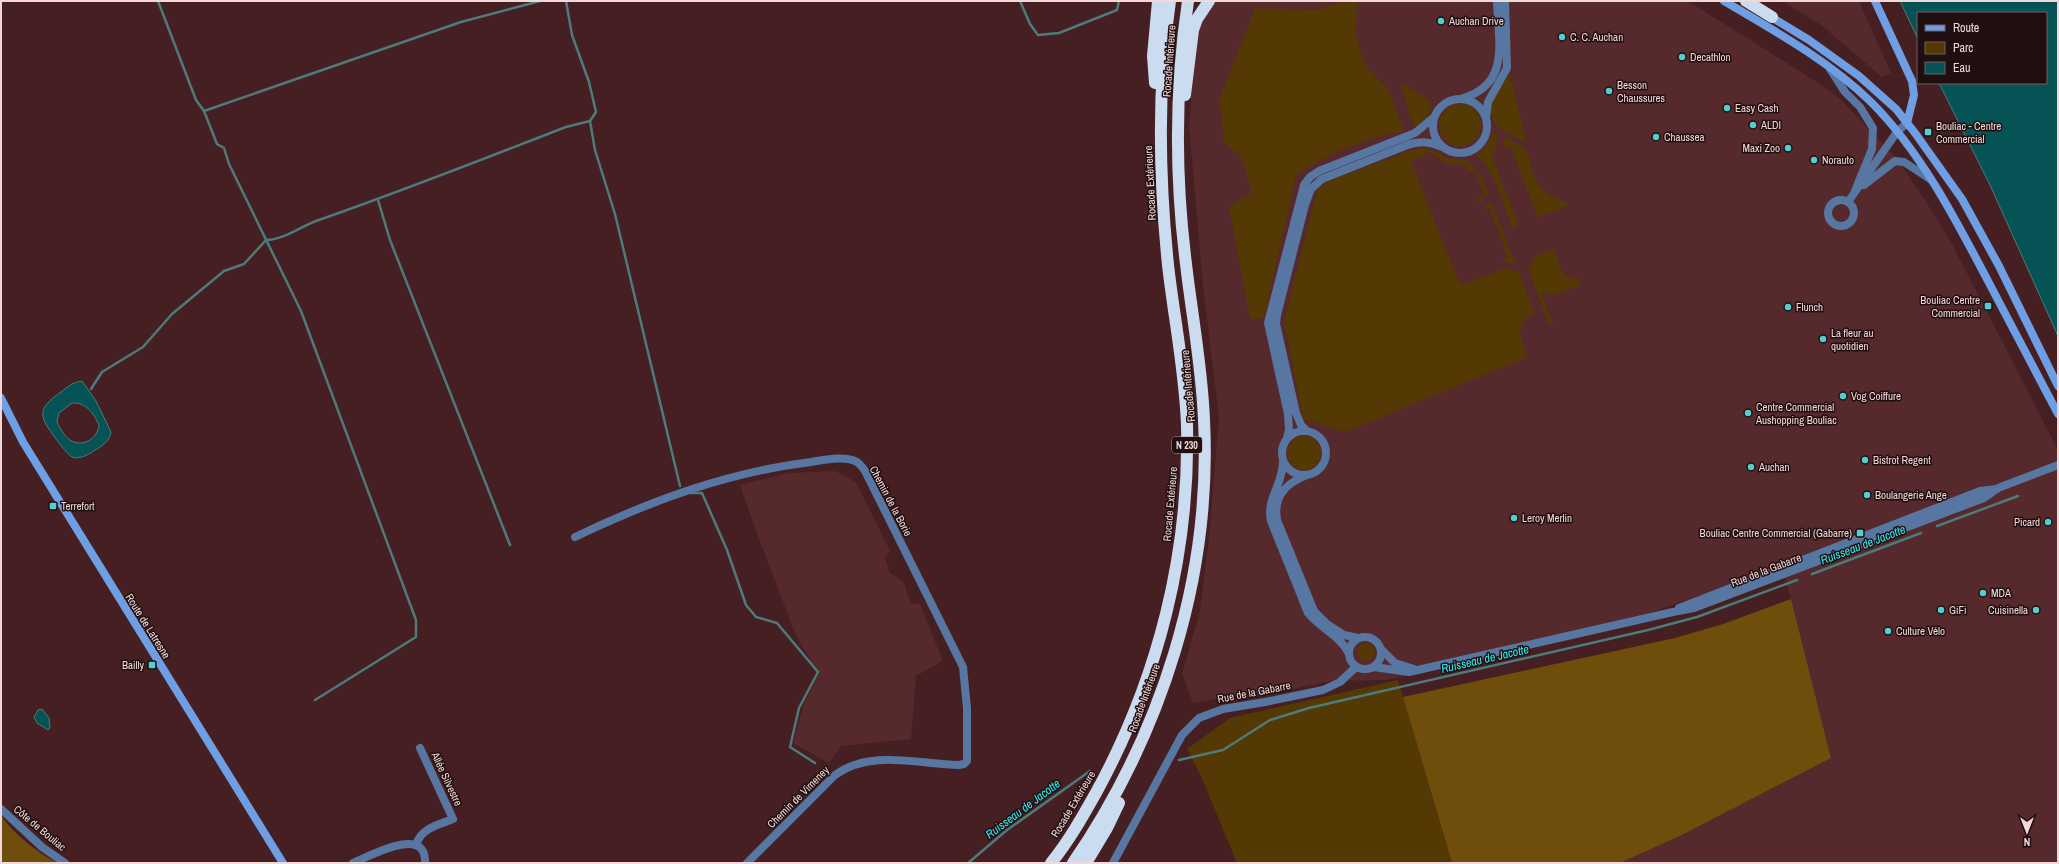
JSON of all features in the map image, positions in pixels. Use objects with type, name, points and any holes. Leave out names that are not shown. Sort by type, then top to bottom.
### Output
[{"type":"highway","points":[[1158,1],[1153,56],[1160,148]]},
{"type":"highway","name":"Rocade Extérieure","points":[[1051,863],[1082,817],[1129,727],[1160,637],[1172,594],[1182,530],[1186,484],[1187,424],[1180,344],[1168,266],[1160,148],[1162,57],[1170,1]]},
{"type":"highway","name":"Rocade Intérieure","points":[[1073,863],[1099,823],[1120,786],[1147,731],[1172,659],[1188,601],[1199,533],[1204,482],[1204,421],[1198,343],[1186,264],[1180,197],[1178,150],[1179,70],[1188,1]]},
{"type":"highway","points":[[1178,150],[1193,30],[1197,19],[1209,1]]},
{"type":"highway","points":[[1744,1],[1772,17]]},
{"type":"highway","points":[[1086,863],[1107,828],[1131,777],[1147,731]]},
{"type":"main road","points":[[1724,1],[1769,27],[1829,68],[1870,101],[1897,132],[1931,180],[1957,223],[2058,414]]},
{"type":"main road","points":[[1875,1],[1912,81],[1914,95],[1907,123]]},
{"type":"main road","points":[[1772,17],[1809,40],[1859,76],[1896,109],[1907,123],[1962,198],[1999,266],[2058,386]]},
{"type":"main road","name":"Route de Latresne","points":[[1,398],[23,442],[283,863]]},
{"type":"street","points":[[1442,146],[1433,134],[1433,118],[1436,110],[1452,99],[1473,95],[1487,86],[1498,67],[1499,53],[1497,1]]},
{"type":"street","points":[[1433,118],[1414,134],[1319,170],[1310,176],[1304,185],[1268,323],[1288,414],[1289,429],[1282,450],[1283,473],[1270,504],[1271,521],[1308,613],[1316,623],[1340,641],[1356,667],[1365,669],[1374,667],[1380,660],[1382,650],[1375,639],[1370,637],[1358,638],[1344,635],[1327,624],[1314,611],[1277,520],[1276,504],[1280,494],[1288,484],[1321,468],[1326,457],[1326,451],[1320,438],[1307,431],[1301,425],[1296,413],[1276,324],[1276,315],[1305,205],[1311,189],[1316,183],[1332,174],[1421,141],[1430,142],[1442,146],[1449,151],[1458,153],[1474,149],[1485,137],[1487,129],[1486,118],[1488,102],[1507,68],[1505,1]]},
{"type":"street","points":[[1829,68],[1845,92],[1860,107],[1873,128],[1872,149],[1856,191]]},
{"type":"street","points":[[1461,98],[1478,105],[1486,118]]},
{"type":"street","points":[[1848,202],[1897,132],[1907,123]]},
{"type":"street","points":[[1856,191],[1895,161],[1904,162],[1931,180]]},
{"type":"street","points":[[1287,438],[1300,431],[1307,431]]},
{"type":"street","name":"Chemin de la Borie","points":[[575,537],[615,517],[683,490],[742,474],[781,465],[830,460],[856,462],[865,471],[963,667],[967,708],[967,761]]},
{"type":"street","points":[[1283,462],[1293,473],[1306,475]]},
{"type":"street","name":"Rue de la Gabarre","points":[[1374,667],[1404,673],[1673,612],[1692,602],[1980,490],[1998,488],[2058,465]]},
{"type":"street","points":[[1349,654],[1351,645],[1358,638]]},
{"type":"street","name":"Rue de la Gabarre","points":[[1382,650],[1391,660],[1400,666],[1420,669]]},
{"type":"street","name":"Rue de la Gabarre","points":[[1112,863],[1174,748],[1182,735],[1199,718],[1223,709],[1265,702],[1330,688],[1340,682],[1356,667]]},
{"type":"street","name":"Allée Silvestre","points":[[416,845],[418,837],[423,832],[453,819],[420,748]]},
{"type":"street","name":"Chemin de Vimeney","points":[[747,863],[835,775],[849,766],[873,760],[959,765],[964,764],[967,761]]},
{"type":"street","name":"Côte de Bouliac","points":[[1,809],[42,847],[65,863]]},
{"type":"street","points":[[354,863],[402,844],[412,843],[424,853],[425,863]]},
{"type":"shaded area","points":[[1213,1],[1688,1],[1828,89],[1843,102],[1897,159],[1951,242],[2058,450],[2058,863],[1620,863],[1680,836],[1831,758],[1782,566],[1650,613],[1526,650],[1386,680],[1331,681],[1254,697],[1221,698],[1193,703],[1182,674],[1200,611],[1209,538],[1219,418],[1203,286],[1189,125],[1197,28]]},
{"type":"shaded area","points":[[1782,1],[1859,1],[1891,73],[1882,77],[1821,25]]},
{"type":"shaded area","points":[[835,471],[856,482],[890,551],[885,558],[890,573],[903,581],[911,603],[920,604],[943,661],[916,676],[911,739],[841,746],[829,763],[793,743],[804,704],[819,674],[796,636],[740,485],[788,473]]},
{"type":"shaded area","points":[[1791,599],[1831,758],[1680,836],[1620,863],[1452,863],[1403,697],[1675,638],[1723,624]]},
{"type":"shaded area","points":[[1,815],[12,829],[26,842],[58,863],[1,863]]},
{"type":"green space","points":[[1349,1],[1357,1],[1356,34],[1365,65],[1388,89],[1404,131],[1361,142],[1348,147],[1296,175],[1264,318],[1250,319],[1229,206],[1252,193],[1242,158],[1224,142],[1219,100],[1255,8],[1317,10]]},
{"type":"green space","points":[[1510,74],[1526,143],[1496,126],[1490,112],[1491,100]]},
{"type":"green space","points":[[1400,81],[1431,102],[1432,106],[1425,123],[1418,127],[1413,124]]},
{"type":"green space","points":[[1460,104],[1475,110],[1481,125],[1475,140],[1460,146],[1445,140],[1439,125],[1445,110]]},
{"type":"green space","points":[[1493,131],[1497,134],[1496,151],[1491,153],[1518,224],[1513,230],[1499,190],[1489,171],[1476,155],[1486,147]]},
{"type":"green space","points":[[1503,137],[1524,149],[1528,155],[1532,171],[1539,185],[1552,196],[1567,203],[1568,206],[1537,217],[1511,146],[1504,148]]},
{"type":"green space","points":[[1418,148],[1429,149],[1447,158],[1466,160],[1475,167],[1481,177],[1488,192],[1480,202],[1478,197],[1484,194],[1475,170],[1468,172],[1466,165],[1446,164],[1429,151],[1423,156],[1411,161],[1460,285],[1506,268],[1519,272],[1534,312],[1523,322],[1520,332],[1528,357],[1345,432],[1303,419],[1284,321],[1317,190],[1328,181]]},
{"type":"green space","points":[[1491,201],[1515,263],[1504,262],[1503,260],[1508,258],[1490,208],[1484,210],[1483,208]]},
{"type":"green space","points":[[1554,249],[1559,265],[1564,273],[1572,278],[1578,279],[1581,285],[1554,295],[1541,293],[1554,327],[1548,322],[1528,269],[1536,256]]},
{"type":"green space","points":[[1301,436],[1307,436],[1316,441],[1320,447],[1320,459],[1316,465],[1307,470],[1301,470],[1292,465],[1287,456],[1287,450],[1292,441]]},
{"type":"green space","points":[[1366,643],[1372,646],[1375,652],[1372,658],[1366,661],[1360,658],[1357,652],[1360,646]]},
{"type":"green space","points":[[1398,680],[1452,863],[1237,863],[1201,776],[1187,749],[1230,718]]},
{"type":"water","points":[[1900,1],[2058,1],[2058,336],[1990,185],[1940,84],[2047,84],[2047,12],[1917,12],[1917,37]]},
{"type":"water","points":[[82,381],[96,401],[111,432],[107,441],[100,447],[84,456],[75,458],[68,454],[56,439],[46,425],[43,414],[47,404],[53,398],[70,385]],"holes":[[[72,403],[77,403],[89,410],[99,425],[93,438],[89,441],[79,443],[70,440],[64,434],[57,422],[59,413]]]},
{"type":"water","points":[[42,709],[49,718],[50,727],[48,730],[37,723],[34,717],[38,710]]},
{"type":"waterway","points":[[158,1],[196,100],[204,111],[217,144],[224,148],[229,164],[301,311],[416,620],[416,637],[315,700]]},
{"type":"waterway","points":[[204,111],[461,22],[540,1]]},
{"type":"waterway","points":[[566,1],[572,35],[589,82],[596,112],[590,121],[595,150],[615,214],[680,486]]},
{"type":"waterway","points":[[1020,1],[1030,24],[1038,35],[1059,33],[1117,10],[1119,1]]},
{"type":"waterway","points":[[91,389],[102,372],[143,347],[172,314],[224,271],[244,264],[266,240],[285,236],[316,221],[410,187],[566,127],[590,121]]},
{"type":"waterway","points":[[378,200],[390,240],[510,545]]},
{"type":"waterway","points":[[690,493],[702,493],[727,550],[746,605],[756,617],[777,623],[818,672],[799,708],[790,747],[815,763]]},
{"type":"waterway","name":"Ruisseau de Jacotte","points":[[1937,526],[2018,496]]},
{"type":"waterway","name":"Ruisseau de Jacotte","points":[[1812,574],[1921,533]]},
{"type":"waterway","name":"Ruisseau de Jacotte","points":[[1179,760],[1223,750],[1270,720],[1309,708],[1648,630],[1697,617],[1797,580]]},
{"type":"waterway","name":"Ruisseau de Jacotte","points":[[968,863],[1007,830],[1090,771]]},
{"type":"place","name":"Auchan Drive","points":[[1441,21]]},
{"type":"place","name":"C. C. Auchan","points":[[1562,37]]},
{"type":"place","name":"Decathlon","points":[[1682,57]]},
{"type":"place","name":"Besson Chaussures","points":[[1609,91]]},
{"type":"place","name":"Easy Cash","points":[[1727,108]]},
{"type":"place","name":"ALDI","points":[[1753,125]]},
{"type":"place","name":"Bouliac - Centre Commercial","points":[[1928,132]]},
{"type":"place","name":"Chaussea","points":[[1656,137]]},
{"type":"place","name":"Maxi Zoo","points":[[1788,148]]},
{"type":"place","name":"Norauto","points":[[1814,160]]},
{"type":"place","name":"Bouliac Centre Commercial","points":[[1988,306]]},
{"type":"place","name":"Flunch","points":[[1788,307]]},
{"type":"place","name":"La fleur au quotidien","points":[[1823,339]]},
{"type":"place","name":"Vog Coiffure","points":[[1843,396]]},
{"type":"place","name":"Centre Commercial Aushopping Bouliac","points":[[1748,413]]},
{"type":"place","name":"Bistrot Regent","points":[[1865,460]]},
{"type":"place","name":"Auchan","points":[[1751,467]]},
{"type":"place","name":"Boulangerie Ange","points":[[1867,495]]},
{"type":"place","name":"Terrefort","points":[[53,506]]},
{"type":"place","name":"Leroy Merlin","points":[[1514,518]]},
{"type":"place","name":"Picard","points":[[2048,522]]},
{"type":"place","name":"Bouliac Centre Commercial (Gabarre)","points":[[1860,533]]},
{"type":"place","name":"MDA","points":[[1983,593]]},
{"type":"place","name":"GiFi","points":[[1941,610]]},
{"type":"place","name":"Cuisinella","points":[[2036,610]]},
{"type":"place","name":"Culture Vélo","points":[[1888,631]]},
{"type":"place","name":"Bailly","points":[[152,665]]}]
